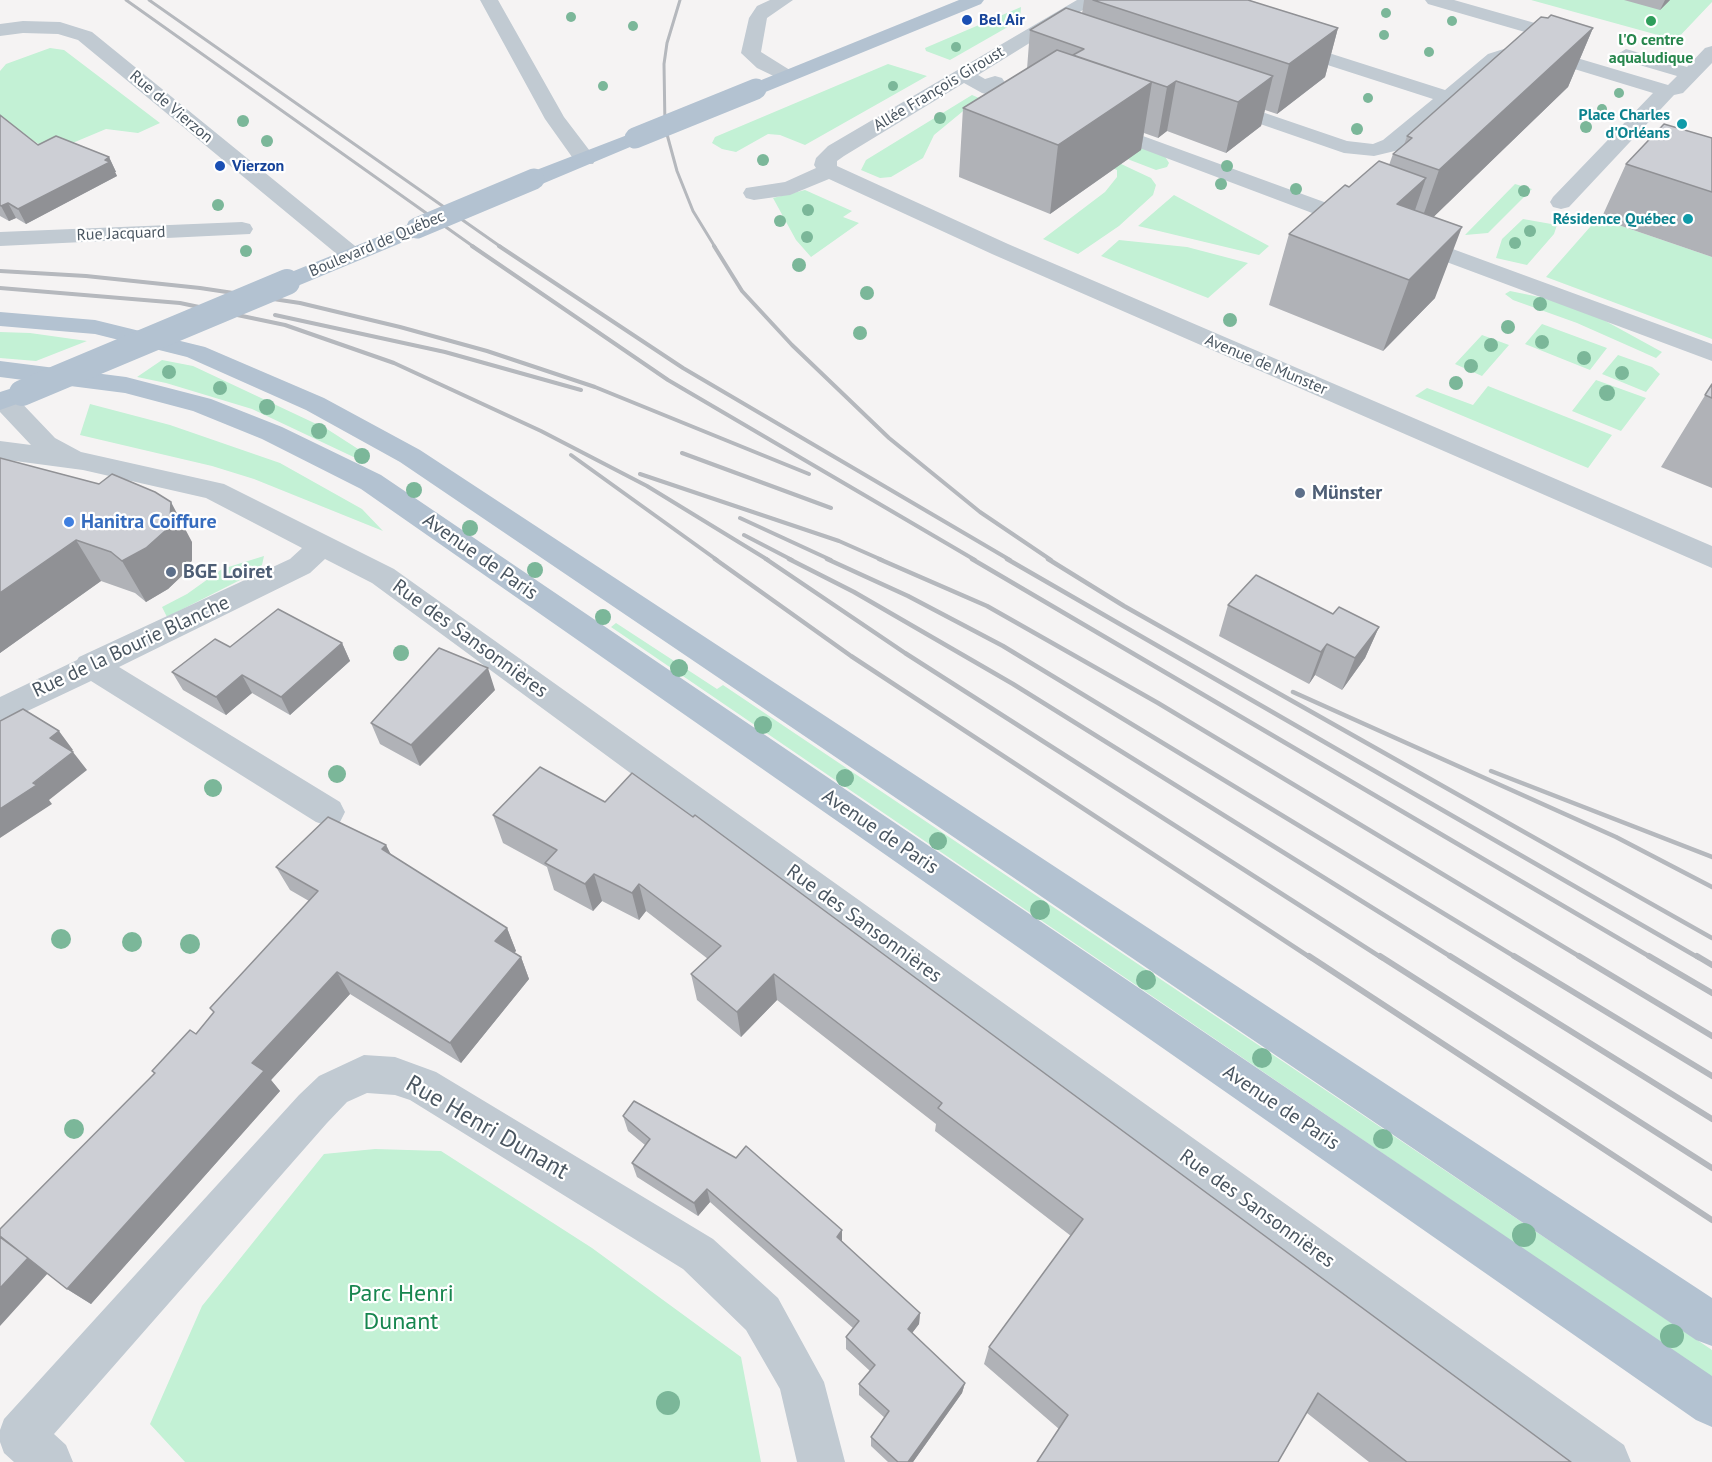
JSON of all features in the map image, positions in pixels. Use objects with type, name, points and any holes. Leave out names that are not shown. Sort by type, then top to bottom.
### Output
[{"type":"main road","name":"Boulevard de Québec","points":[[6,391],[287,282],[975,0]]},
{"type":"main road","points":[[0,319],[95,327],[196,352],[315,404],[410,456],[1712,1324]]},
{"type":"main road","name":"Avenue de Paris","points":[[6,391],[126,385],[202,405],[272,434],[371,482],[1712,1404]]},
{"type":"street","points":[[489,0],[555,119],[585,159]]},
{"type":"street","points":[[784,0],[764,10],[758,18],[751,53],[764,64],[786,76]]},
{"type":"street","name":"Allée François Giroust","points":[[827,168],[827,158],[836,151],[1090,0]]},
{"type":"street","points":[[1434,0],[1691,74]]},
{"type":"street","name":"Rue de Vierzon","points":[[0,30],[23,27],[60,28],[85,36],[352,255]]},
{"type":"street","points":[[1027,37],[1057,47]]},
{"type":"street","points":[[1267,39],[1446,97]]},
{"type":"street","points":[[1200,97],[1344,147],[1374,150],[1391,145],[1495,58],[1523,52],[1550,56],[1667,91],[1676,89],[1712,52]]},
{"type":"street","points":[[971,79],[983,87],[995,82],[996,84],[989,88],[1051,108]]},
{"type":"street","points":[[1561,202],[1621,153],[1667,91]]},
{"type":"street","points":[[1079,118],[1712,353]]},
{"type":"street","points":[[754,194],[790,188],[827,168]]},
{"type":"street","name":"Avenue de Munster","points":[[827,168],[1000,249],[1712,558]]},
{"type":"street","name":"Rue Jacquard","points":[[0,239],[242,229]]},
{"type":"street","name":"Rue des Sansonnières","points":[[6,391],[45,444],[82,461]]},
{"type":"street","name":"Rue des Sansonnières","points":[[0,450],[36,457],[82,461],[213,491],[383,576],[1607,1462]]},
{"type":"street","name":"Rue de la Bourie Blanche","points":[[0,711],[90,665],[300,566],[323,546]]},
{"type":"street","points":[[90,665],[328,812]]},
{"type":"street","name":"Rue Henri Dunant","points":[[23,1441],[313,1109],[333,1089],[364,1074],[395,1076],[422,1085],[698,1254],[762,1314],[801,1382],[821,1462]]},
{"type":"green space","name":"l'O centre aqualudique","points":[[1531,0],[1712,0],[1712,2],[1676,40]]},
{"type":"green space","points":[[1021,7],[1020,20],[950,60],[926,51],[925,48]]},
{"type":"green space","points":[[50,48],[64,50],[160,123],[138,133],[106,129],[51,152],[0,119],[0,71],[6,64]]},
{"type":"green space","points":[[888,64],[927,76],[805,145],[780,135],[768,134],[736,152],[722,149],[712,143],[715,137]]},
{"type":"green space","points":[[972,95],[979,98],[934,135],[923,158],[891,177],[880,178],[861,170],[866,160]]},
{"type":"green space","points":[[1050,115],[1164,155],[1169,163],[1167,167],[1156,170],[1130,160],[1089,142]]},
{"type":"green space","points":[[1015,132],[1098,153],[1151,178],[1156,185],[1153,195],[1119,226],[1078,254],[1043,239],[1105,192],[1117,177],[1117,170]]},
{"type":"green space","points":[[1515,184],[1532,189],[1488,233],[1465,235]]},
{"type":"green space","points":[[805,190],[852,211],[843,217],[859,223],[811,257],[796,240],[773,198]]},
{"type":"green space","points":[[1174,195],[1269,246],[1259,255],[1138,226]]},
{"type":"green space","points":[[1598,218],[1712,257],[1712,339],[1546,277]]},
{"type":"green space","points":[[1523,219],[1557,225],[1554,234],[1527,265],[1496,258],[1502,239]]},
{"type":"green space","points":[[1119,240],[1187,247],[1248,263],[1208,298],[1101,256]]},
{"type":"green space","points":[[1510,291],[1554,300],[1600,318],[1662,352],[1656,358],[1577,323],[1513,300],[1505,294]]},
{"type":"green space","points":[[1542,324],[1607,348],[1590,370],[1525,344]]},
{"type":"green space","points":[[0,332],[30,333],[87,341],[36,361],[0,358]]},
{"type":"green space","points":[[1482,335],[1509,345],[1482,376],[1455,364]]},
{"type":"green space","points":[[1618,355],[1652,367],[1660,374],[1646,392],[1602,374]]},
{"type":"green space","points":[[162,360],[193,366],[327,429],[369,456],[362,461],[252,409],[166,383],[137,377]]},
{"type":"green space","points":[[1596,380],[1646,398],[1621,431],[1572,411]]},
{"type":"green space","points":[[1488,386],[1612,435],[1588,468],[1415,396],[1427,388],[1473,405]]},
{"type":"green space","points":[[90,404],[170,425],[280,463],[362,509],[383,531],[254,479],[212,466],[80,435]]},
{"type":"green space","points":[[264,556],[262,565],[250,575],[167,617],[162,607],[187,594],[222,569]]},
{"type":"green space","points":[[616,623],[717,689],[723,685],[1712,1350],[1712,1378],[611,627]]},
{"type":"green space","name":"Parc Henri Dunant","points":[[375,1149],[441,1151],[592,1248],[741,1357],[761,1462],[185,1462],[150,1424],[202,1306],[324,1154]]},
{"type":"building","points":[[1093,0],[1248,0],[1338,28],[1289,64]]},
{"type":"building","points":[[1066,8],[1273,76],[1238,102],[1176,81],[1167,87],[1073,55],[1084,49],[1030,30]]},
{"type":"building","points":[[1551,15],[1593,28],[1439,170],[1393,154],[1412,138],[1407,136],[1541,17],[1548,18]]},
{"type":"building","points":[[1057,50],[1152,82],[1058,145],[963,108]]},
{"type":"building","points":[[0,115],[38,145],[56,136],[109,157],[105,160],[110,162],[18,209],[8,203],[1,206]]},
{"type":"building","points":[[1664,124],[1712,138],[1712,192],[1626,164]]},
{"type":"building","points":[[1379,161],[1426,178],[1397,204],[1462,227],[1409,280],[1289,234],[1345,185],[1349,187]]},
{"type":"building","points":[[1712,384],[1712,398],[1705,395]]},
{"type":"building","points":[[0,458],[99,484],[112,474],[155,492],[171,502],[170,520],[165,531],[146,548],[122,561],[111,552],[76,540],[0,593]]},
{"type":"building","points":[[1256,575],[1333,614],[1339,607],[1379,627],[1355,658],[1327,644],[1321,652],[1228,605]]},
{"type":"building","points":[[278,609],[342,643],[281,697],[242,675],[216,697],[172,672],[215,639],[230,647]]},
{"type":"building","points":[[439,648],[488,668],[411,745],[371,723]]},
{"type":"building","points":[[23,709],[59,731],[50,738],[73,752],[33,783],[37,785],[0,809],[0,721]]},
{"type":"building","points":[[540,767],[605,802],[632,773],[693,817],[695,815],[1571,1462],[1407,1462],[1318,1393],[1278,1462],[1037,1462],[1068,1415],[989,1347],[1083,1219],[938,1108],[942,1103],[774,974],[737,1012],[691,974],[721,946],[639,884],[632,893],[594,874],[585,884],[545,863],[557,850],[493,815]]},
{"type":"building","points":[[328,817],[386,845],[382,849],[507,928],[495,941],[521,957],[450,1043],[337,972],[252,1063],[264,1071],[67,1289],[0,1236],[0,1229],[155,1073],[152,1071],[190,1030],[196,1034],[214,1012],[210,1008],[318,891],[276,867]]},
{"type":"building","points":[[634,1101],[736,1158],[746,1146],[842,1230],[837,1237],[920,1313],[908,1329],[965,1383],[908,1462],[898,1462],[871,1437],[889,1411],[859,1384],[875,1365],[846,1337],[859,1321],[707,1189],[694,1203],[632,1163],[650,1139],[623,1116]]},
{"type":"building","points":[[0,1237],[28,1258],[0,1288]]},
{"type":"railway","points":[[126,0],[474,247]]},
{"type":"railway","points":[[149,0],[501,247]]},
{"type":"railway","points":[[680,0],[667,43],[664,64],[665,127],[677,171],[693,211],[715,247]]},
{"type":"railway","points":[[472,246],[668,380],[975,560]]},
{"type":"railway","points":[[499,246],[683,368],[1010,560]]},
{"type":"railway","points":[[714,246],[742,291],[792,345],[889,438],[980,512],[1051,560]]},
{"type":"railway","points":[[0,271],[86,276],[200,288],[300,303],[400,327],[487,351],[595,387],[809,474]]},
{"type":"railway","points":[[0,288],[180,303],[285,325],[394,363],[541,431],[647,486],[768,560]]},
{"type":"railway","points":[[275,315],[445,352],[581,390]]},
{"type":"railway","points":[[682,453],[831,508]]},
{"type":"railway","points":[[571,455],[717,560]]},
{"type":"railway","points":[[640,474],[839,541],[882,560]]},
{"type":"railway","points":[[740,518],[831,560]]},
{"type":"railway","points":[[744,535],[792,560]]},
{"type":"railway","points":[[715,559],[851,656],[1311,958]]},
{"type":"railway","points":[[766,559],[905,653],[1382,958]]},
{"type":"railway","points":[[789,559],[854,592],[1013,684],[1453,958]]},
{"type":"railway","points":[[827,559],[908,596],[1003,646],[1517,958]]},
{"type":"railway","points":[[879,559],[987,606],[1158,703],[1582,958]]},
{"type":"railway","points":[[972,559],[1652,958]]},
{"type":"railway","points":[[1007,559],[1699,958]]},
{"type":"railway","points":[[1048,559],[1124,606],[1712,938]]},
{"type":"railway","points":[[1293,692],[1616,837],[1712,887]]},
{"type":"railway","points":[[1491,771],[1712,857]]},
{"type":"railway","points":[[1309,956],[1712,1220]]},
{"type":"railway","points":[[1380,956],[1712,1168]]},
{"type":"railway","points":[[1450,956],[1712,1119]]},
{"type":"railway","points":[[1514,956],[1712,1076]]},
{"type":"railway","points":[[1579,956],[1712,1036]]},
{"type":"railway","points":[[1649,956],[1712,993]]},
{"type":"railway","points":[[1697,956],[1712,965]]},
{"type":"place","name":"Bel Air","points":[[967,20]]},
{"type":"place","name":"l'O centre aqualudique","points":[[1651,21]]},
{"type":"place","name":"Place Charles d'Orléans","points":[[1682,124]]},
{"type":"place","name":"Vierzon","points":[[220,166]]},
{"type":"place","name":"Résidence Québec","points":[[1688,219]]},
{"type":"place","name":"Münster","points":[[1300,493]]},
{"type":"place","name":"Hanitra Coiffure","points":[[69,522]]},
{"type":"place","name":"BGE Loiret","points":[[171,572]]}]
